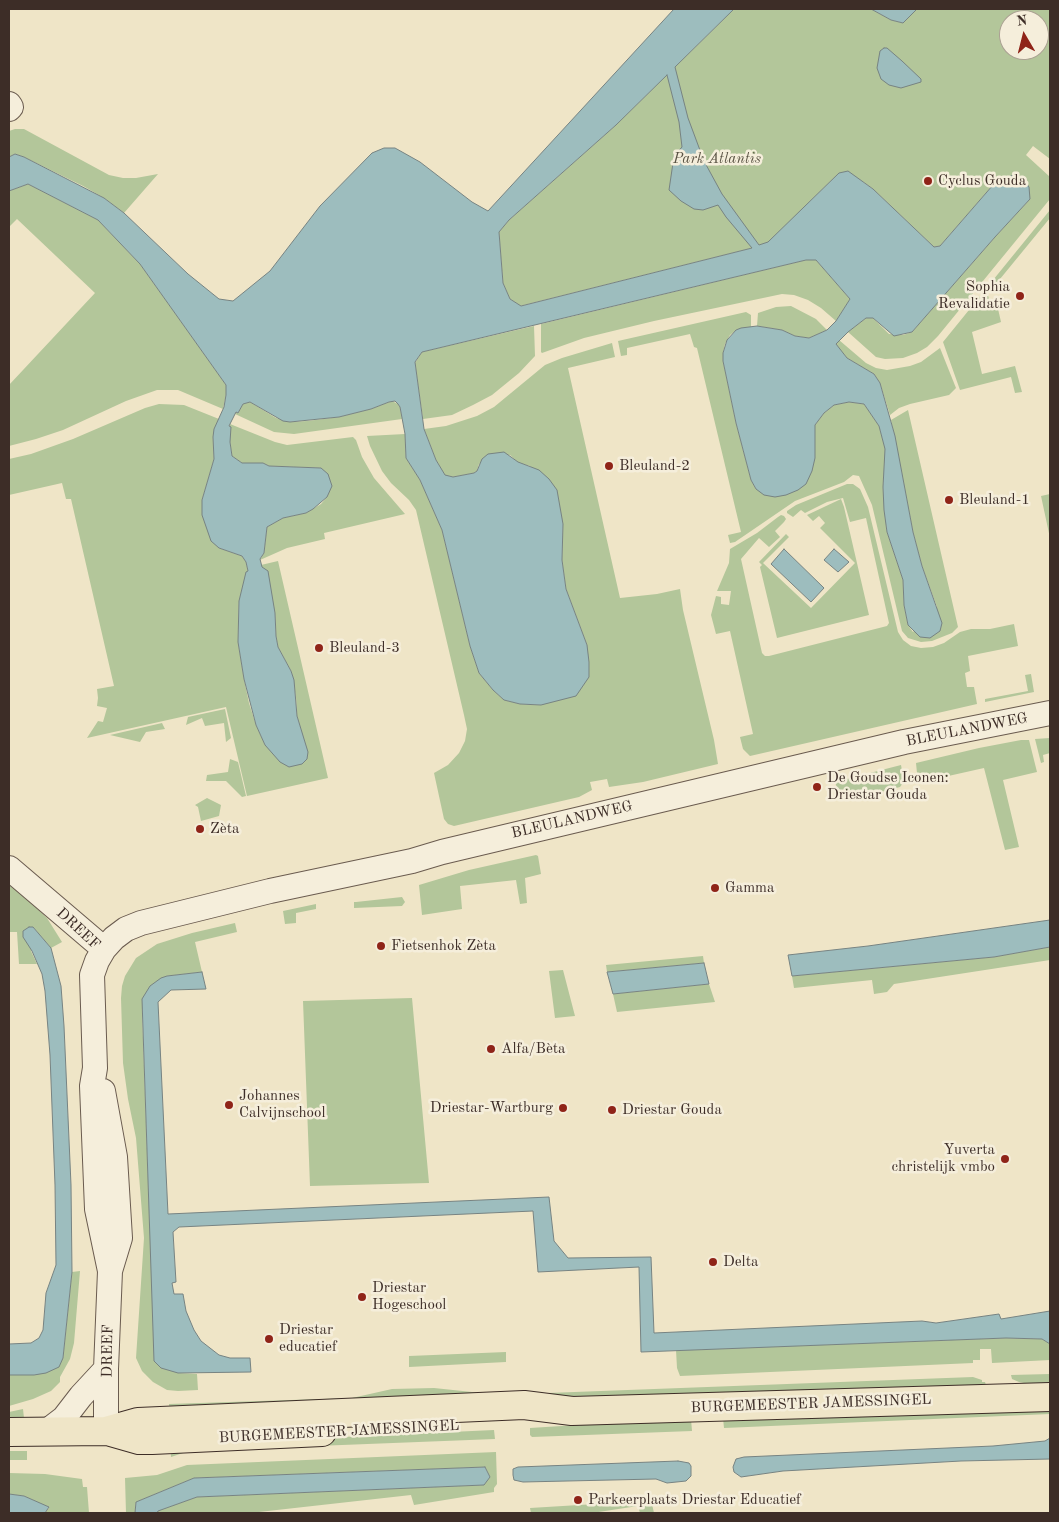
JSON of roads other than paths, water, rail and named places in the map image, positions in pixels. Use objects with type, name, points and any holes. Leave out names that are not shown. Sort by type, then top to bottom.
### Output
[{"type":"main road","name":"BURGEMEESTER JAMESSINGEL","points":[[9,1432],[106,1431],[145,1421],[487,1406],[524,1405],[572,1411],[1050,1397]]},
{"type":"street","name":"BLEULANDWEG","points":[[104,949],[126,929],[141,923],[316,881],[412,862],[442,852],[904,742],[1050,713]]},
{"type":"street","name":"DREEF","points":[[9,868],[104,949],[92,975],[95,1068],[103,1088],[110,1125],[117,1181],[120,1238],[110,1271],[106,1369],[106,1431]]},
{"type":"street","points":[[46,1431],[64,1418],[106,1369]]},
{"type":"water","points":[[674,9],[734,9],[675,67],[688,118],[704,161],[722,194],[759,245],[768,242],[839,173],[848,171],[873,189],[934,247],[940,246],[993,185],[1015,174],[1023,179],[1029,187],[1030,199],[912,332],[894,336],[873,318],[866,318],[836,344],[847,358],[874,374],[880,383],[895,436],[913,532],[922,566],[942,623],[940,631],[930,638],[920,637],[908,625],[904,605],[903,580],[887,532],[884,510],[885,449],[879,426],[864,404],[849,402],[834,405],[824,413],[815,425],[815,458],[812,471],[806,484],[798,490],[775,497],[764,495],[756,489],[751,480],[736,423],[723,353],[727,340],[736,330],[741,328],[757,326],[782,330],[795,336],[809,338],[827,330],[836,321],[850,299],[816,260],[806,260],[422,352],[415,362],[424,429],[436,460],[445,475],[453,477],[474,473],[477,471],[482,459],[488,454],[504,452],[518,462],[539,470],[557,490],[563,524],[562,560],[566,589],[587,645],[589,677],[576,696],[541,705],[520,704],[504,700],[479,673],[470,646],[442,530],[420,480],[406,458],[405,434],[398,404],[395,401],[389,402],[371,409],[339,417],[290,422],[283,421],[250,402],[243,404],[238,413],[236,412],[229,426],[231,427],[230,442],[232,456],[242,463],[321,468],[328,474],[332,486],[327,497],[313,509],[306,513],[283,518],[267,527],[264,553],[260,559],[262,567],[268,571],[278,647],[294,680],[297,716],[308,752],[307,759],[302,764],[289,767],[280,762],[265,745],[256,725],[244,679],[238,642],[239,601],[246,572],[248,571],[246,562],[242,556],[219,548],[211,541],[202,515],[202,500],[214,459],[214,429],[224,407],[226,385],[140,264],[98,220],[28,184],[9,191],[9,157],[15,154],[24,157],[104,198],[124,213],[188,274],[219,299],[233,301],[270,271],[320,206],[372,153],[384,148],[395,148],[420,162],[472,202],[488,211]],"holes":[[[667,75],[679,122],[682,147],[674,156],[669,190],[694,209],[703,210],[718,205],[752,248],[521,306],[510,299],[503,283],[499,232],[509,220],[616,125]]]},
{"type":"water","points":[[871,9],[917,9],[903,23],[891,20]]},
{"type":"water","points":[[887,48],[902,61],[921,79],[921,82],[901,88],[889,85],[881,79],[877,68],[880,51]]},
{"type":"water","points":[[784,549],[824,588],[811,602],[771,564]]},
{"type":"water","points":[[834,549],[849,562],[838,572],[824,560]]},
{"type":"water","points":[[1050,920],[1050,947],[994,957],[792,976],[788,955],[868,946]]},
{"type":"water","points":[[33,927],[51,948],[61,986],[71,1185],[72,1272],[63,1358],[59,1367],[46,1373],[34,1375],[9,1375],[9,1344],[31,1343],[39,1338],[43,1330],[46,1293],[56,1265],[50,1055],[45,991],[42,974],[32,951],[23,937],[23,931]]},
{"type":"water","points":[[704,963],[709,984],[613,994],[607,972]]},
{"type":"water","points":[[202,972],[206,989],[171,990],[158,1002],[168,1214],[549,1197],[554,1241],[568,1258],[651,1257],[654,1333],[922,1321],[936,1323],[999,1314],[1001,1319],[1050,1311],[1050,1344],[1042,1339],[1006,1338],[641,1352],[639,1267],[538,1272],[533,1211],[179,1227],[173,1232],[176,1282],[172,1283],[174,1294],[183,1294],[186,1311],[201,1341],[219,1355],[230,1358],[250,1358],[251,1372],[178,1373],[161,1368],[154,1361],[142,999],[150,986],[161,978]]},
{"type":"water","points":[[1050,1438],[1050,1459],[961,1461],[783,1471],[741,1477],[734,1472],[733,1467],[736,1459],[744,1457],[993,1446],[1045,1441]]},
{"type":"water","points":[[678,1461],[689,1463],[691,1466],[691,1476],[686,1481],[667,1483],[656,1479],[523,1482],[514,1480],[513,1475],[513,1469],[518,1467]]},
{"type":"water","points":[[485,1467],[490,1477],[484,1485],[197,1497],[157,1513],[135,1513],[136,1502],[194,1478]]},
{"type":"water","points":[[9,1494],[24,1496],[49,1507],[45,1513],[9,1513]]},
{"type":"place","name":"Cyclus Gouda","points":[[928,181]]},
{"type":"place","name":"Sophia Revalidatie","points":[[1020,296]]},
{"type":"place","name":"Bleuland-2","points":[[609,466]]},
{"type":"place","name":"Bleuland-1","points":[[949,500]]},
{"type":"place","name":"Bleuland-3","points":[[319,648]]},
{"type":"place","name":"De Goudse Iconen: Driestar Gouda","points":[[817,787]]},
{"type":"place","name":"Zèta","points":[[200,829]]},
{"type":"place","name":"Gamma","points":[[715,888]]},
{"type":"place","name":"Fietsenhok Zèta","points":[[381,946]]},
{"type":"place","name":"Alfa/Bèta","points":[[491,1049]]},
{"type":"place","name":"Johannes Calvijnschool","points":[[229,1105]]},
{"type":"place","name":"Driestar-Wartburg","points":[[563,1108]]},
{"type":"place","name":"Driestar Gouda","points":[[612,1110]]},
{"type":"place","name":"Yuverta christelijk vmbo","points":[[1005,1159]]},
{"type":"place","name":"Delta","points":[[713,1262]]},
{"type":"place","name":"Driestar Hogeschool","points":[[362,1297]]},
{"type":"place","name":"Driestar educatief","points":[[269,1339]]},
{"type":"place","name":"Parkeerplaats Driestar Educatief","points":[[578,1500]]},
{"type":"park label","name":"Park Atlantis","points":[[717,159]]}]
